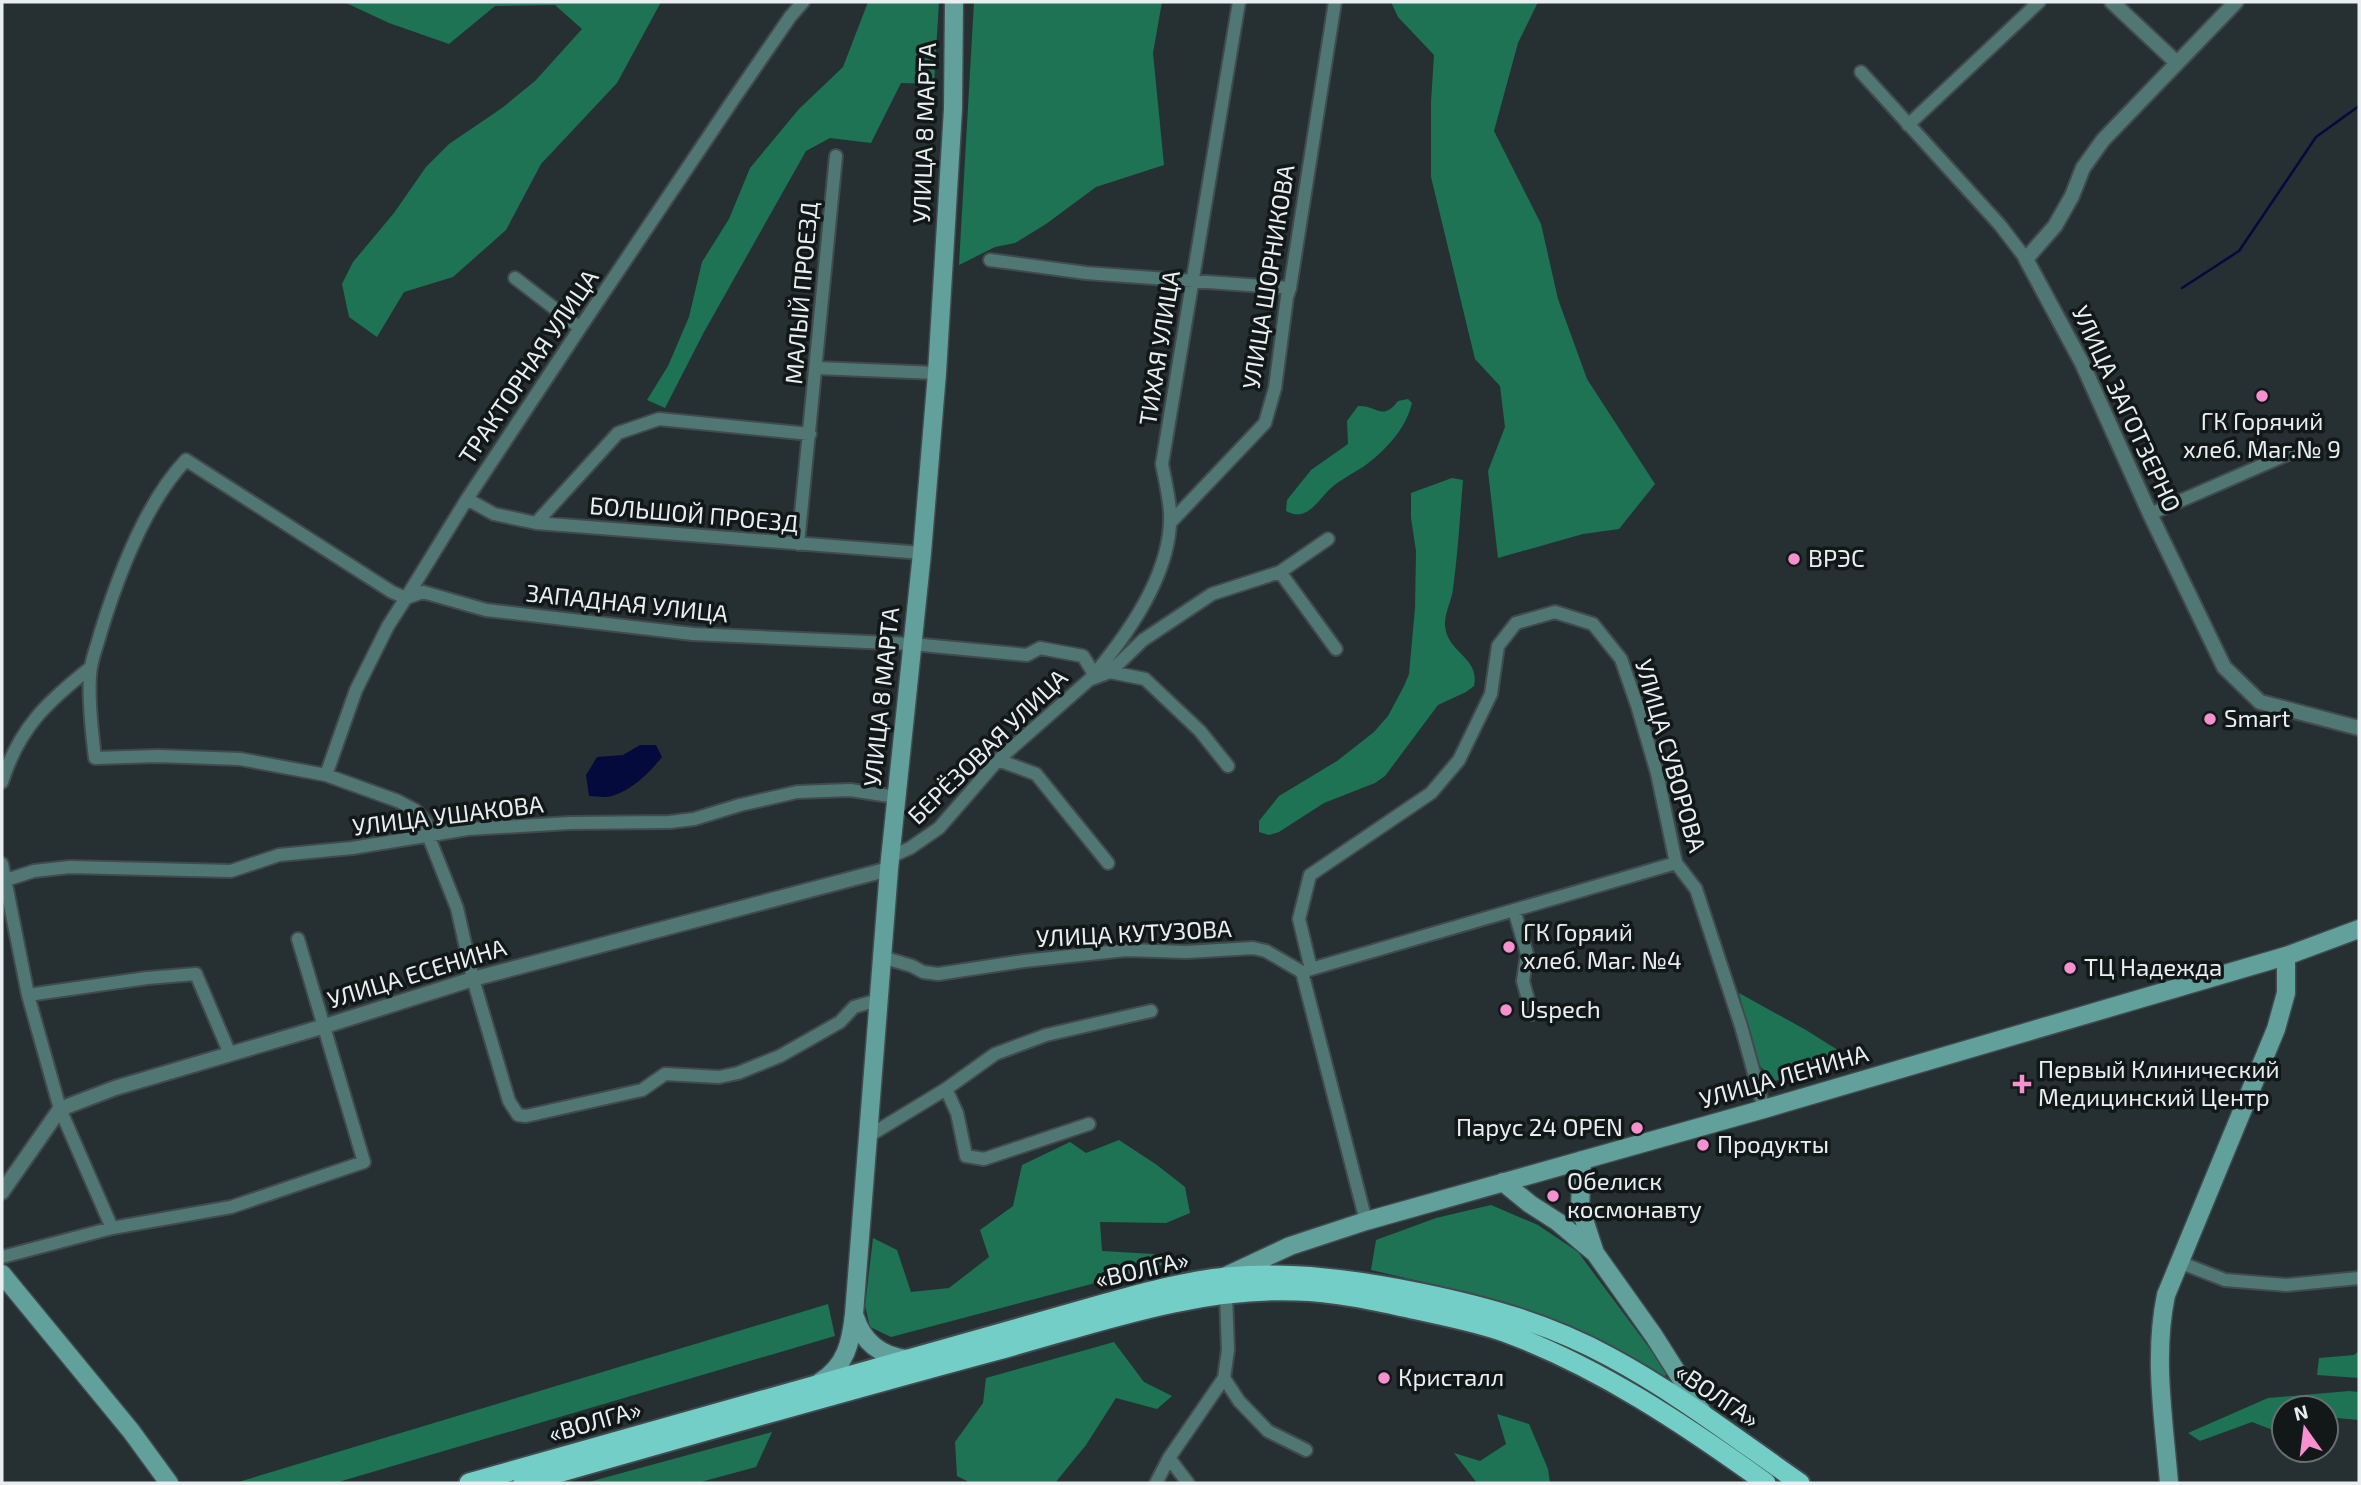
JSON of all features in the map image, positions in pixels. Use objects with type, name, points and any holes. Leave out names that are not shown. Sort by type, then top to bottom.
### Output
[{"type":"highway","name":"«ВОЛГА»","points":[[523,1483],[1225,1286],[1281,1275],[1352,1280],[1461,1301],[1517,1316],[1561,1333],[1656,1383],[1800,1483]]},
{"type":"highway","name":"«ВОЛГА»","points":[[469,1483],[1114,1301],[1172,1286],[1225,1286],[1339,1295],[1396,1305],[1500,1331],[1582,1367],[1655,1406],[1766,1483]]},
{"type":"main road","name":"УЛИЦА 8 МАРТА","points":[[818,1384],[840,1365],[851,1337],[854,1314],[889,863],[922,553],[937,373],[953,109],[954,2]]},
{"type":"main road","name":"УЛИЦА ЛЕНИНА","points":[[1225,1286],[1290,1246],[1366,1221],[1764,1109],[2286,956],[2359,929]]},
{"type":"main road","points":[[2169,1483],[2160,1373],[2161,1332],[2166,1295],[2276,1029],[2286,993],[2286,956]]},
{"type":"main road","points":[[1558,1222],[1571,1220],[1577,1215],[1580,1207],[1582,1160]]},
{"type":"main road","points":[[1503,1182],[1595,1253],[1654,1336],[1707,1420]]},
{"type":"main road","points":[[1580,1207],[1595,1253]]},
{"type":"main road","points":[[2,1274],[170,1483]]},
{"type":"main road","points":[[854,1314],[864,1337],[874,1347],[888,1356],[907,1359]]},
{"type":"street","name":"ТРАКТОРНАЯ УЛИЦА","points":[[326,775],[356,690],[388,626],[467,499],[580,328],[733,100],[803,2]]},
{"type":"street","name":"ТИХАЯ УЛИЦА","points":[[1091,677],[1119,645],[1163,564],[1170,511],[1162,464],[1239,2]]},
{"type":"street","name":"УЛИЦА ШОРНИКОВА","points":[[1170,523],[1265,423],[1275,388],[1287,297],[1335,2]]},
{"type":"street","points":[[1908,125],[2039,2]]},
{"type":"street","points":[[2112,2],[2176,62]]},
{"type":"street","points":[[2026,259],[2055,226],[2073,196],[2083,169],[2103,140],[2236,2]]},
{"type":"street","name":"УЛИЦА ЗАГОТЗЕРНО","points":[[1861,72],[2000,225],[2026,259],[2082,363],[2150,514],[2224,667],[2260,702],[2359,728]]},
{"type":"street","name":"МАЛЫЙ ПРОЕЗД","points":[[798,544],[836,156]]},
{"type":"street","points":[[990,260],[1086,273],[1290,288]]},
{"type":"street","points":[[515,278],[580,328]]},
{"type":"street","points":[[817,368],[937,373]]},
{"type":"street","points":[[536,523],[618,433],[659,419],[810,434]]},
{"type":"street","points":[[2150,514],[2304,447]]},
{"type":"street","name":"ЗАПАДНАЯ УЛИЦА","points":[[90,668],[108,609],[143,522],[170,477],[186,460],[391,592],[406,597],[423,592],[486,610],[693,634],[912,645],[1027,655],[1040,648],[1083,656],[1091,677]]},
{"type":"street","name":"БОЛЬШОЙ ПРОЕЗД","points":[[467,499],[494,514],[536,523],[922,553]]},
{"type":"street","name":"БЕРЁЗОВАЯ УЛИЦА","points":[[889,863],[939,828],[998,760],[1091,677],[1110,673],[1143,640],[1212,594],[1280,572],[1328,539]]},
{"type":"street","points":[[1280,572],[1336,649]]},
{"type":"street","name":"УЛИЦА СУВОРОВА","points":[[1307,970],[1299,919],[1310,875],[1431,793],[1459,760],[1491,694],[1498,646],[1516,623],[1555,612],[1593,624],[1621,659],[1657,773],[1676,863],[1696,889],[1741,1026],[1764,1109]]},
{"type":"street","points":[[90,668],[95,758],[158,756],[240,759],[326,775],[398,801],[415,810],[426,822],[428,835],[457,908],[473,979],[509,1101],[518,1115],[526,1116],[642,1090],[665,1074],[719,1077],[738,1073],[780,1056],[840,1022],[854,1007],[878,1000]]},
{"type":"street","points":[[2,782],[8,762],[26,727],[57,695],[90,668]]},
{"type":"street","points":[[1110,673],[1145,679],[1200,731],[1228,766]]},
{"type":"street","points":[[998,760],[1036,774],[1108,863]]},
{"type":"street","name":"УЛИЦА УШАКОВА","points":[[6,880],[34,871],[70,867],[231,871],[279,855],[352,848],[468,829],[694,819],[797,792],[850,790],[896,797]]},
{"type":"street","name":"УЛИЦА ЕСЕНИНА","points":[[60,1109],[115,1088],[325,1027],[473,979],[889,863]]},
{"type":"street","points":[[1366,1221],[1307,970],[1676,863]]},
{"type":"street","points":[[2,864],[28,995],[60,1109],[111,1228]]},
{"type":"street","points":[[1514,910],[1527,954],[1523,981],[1532,1014]]},
{"type":"street","points":[[2,1257],[111,1228],[231,1207],[365,1162],[298,939]]},
{"type":"street","name":"УЛИЦА КУТУЗОВА","points":[[882,957],[923,972],[938,974],[1126,950],[1185,952],[1253,948],[1266,951],[1307,970]]},
{"type":"street","points":[[28,995],[147,978],[196,974],[230,1054]]},
{"type":"street","points":[[867,1137],[946,1089],[995,1054],[1046,1035],[1151,1012]]},
{"type":"street","points":[[946,1089],[957,1113],[966,1156],[984,1159],[1089,1124]]},
{"type":"street","points":[[2,1192],[60,1109]]},
{"type":"street","points":[[2179,1262],[2225,1280],[2286,1285],[2359,1278]]},
{"type":"street","points":[[1156,1483],[1169,1458],[1224,1378],[1228,1350],[1225,1286]]},
{"type":"street","points":[[1224,1378],[1239,1401],[1268,1431],[1306,1450]]},
{"type":"street","points":[[1169,1458],[1188,1483]]},
{"type":"green space","points":[[344,2],[661,2],[617,83],[541,164],[506,230],[453,277],[404,292],[377,337],[349,317],[342,284],[353,262],[394,213],[426,167],[449,144],[502,108],[535,81],[582,29],[555,5],[495,6],[449,44],[389,23]]},
{"type":"green space","points":[[868,2],[939,2],[934,84],[901,83],[871,143],[830,138],[806,151],[704,332],[665,408],[647,400],[668,366],[689,317],[702,262],[729,219],[750,168],[799,109],[843,67]]},
{"type":"green space","points":[[974,2],[1162,2],[1153,53],[1164,165],[1096,187],[1015,243],[995,247],[959,265]]},
{"type":"green space","points":[[1391,2],[1538,2],[1518,43],[1494,131],[1541,224],[1558,299],[1587,379],[1655,484],[1619,529],[1583,534],[1498,558],[1488,471],[1505,427],[1500,386],[1475,359],[1431,177],[1434,55],[1398,17]]},
{"type":"green space","points":[[1408,399],[1412,403],[1405,422],[1394,439],[1379,454],[1335,485],[1306,512],[1293,514],[1286,511],[1287,500],[1311,470],[1348,444],[1347,421],[1358,406],[1383,412],[1398,401]]},
{"type":"green space","points":[[1452,478],[1463,480],[1455,575],[1445,626],[1452,643],[1472,668],[1474,686],[1438,705],[1385,776],[1375,783],[1324,803],[1279,832],[1269,835],[1259,832],[1259,821],[1279,796],[1337,761],[1374,732],[1388,716],[1409,674],[1415,608],[1416,551],[1411,518],[1411,493]]},
{"type":"green space","points":[[1739,993],[1852,1059],[1775,1081],[1757,1063]]},
{"type":"green space","points":[[1119,1140],[1185,1187],[1190,1213],[1166,1223],[1100,1222],[1102,1251],[1154,1254],[1163,1265],[891,1337],[870,1327],[865,1306],[873,1238],[897,1250],[911,1292],[949,1288],[989,1257],[980,1230],[1013,1206],[1022,1165],[1070,1142],[1086,1153]]},
{"type":"green space","points":[[1491,1205],[1538,1225],[1578,1252],[1668,1373],[1661,1380],[1511,1306],[1371,1270],[1376,1240],[1436,1218]]},
{"type":"green space","points":[[828,1304],[835,1336],[335,1483],[235,1483]]},
{"type":"green space","points":[[1114,1342],[1144,1382],[1172,1396],[1157,1409],[1116,1398],[1086,1445],[1055,1483],[971,1483],[957,1476],[955,1442],[983,1403],[986,1378]]},
{"type":"green space","points":[[2359,1351],[2359,1378],[2317,1375],[2319,1358],[2354,1355]]},
{"type":"green space","points":[[2359,1392],[2359,1420],[2340,1418],[2340,1394],[2314,1394]]},
{"type":"green space","points":[[2268,1398],[2270,1429],[2252,1422],[2200,1441],[2188,1433]]},
{"type":"green space","points":[[1497,1414],[1529,1424],[1548,1469],[1550,1483],[1477,1483],[1454,1453],[1480,1461],[1506,1444]]},
{"type":"green space","points":[[772,1432],[756,1467],[697,1483],[585,1483]]},
{"type":"shaded area","points":[[640,745],[656,745],[662,757],[646,775],[612,796],[589,796],[586,775],[597,757],[623,755]]},
{"type":"waterway","points":[[2182,288],[2239,251],[2316,137],[2359,106]]},
{"type":"place","name":"ГК Горячий хлеб. Маг.№ 9","points":[[2262,396]]},
{"type":"place","name":"ВРЭС","points":[[1794,559]]},
{"type":"place","name":"Smart","points":[[2210,719]]},
{"type":"place","name":"ГК Горяий хлеб. Маг. №4","points":[[1509,947]]},
{"type":"place","name":"ТЦ Надежда","points":[[2070,968]]},
{"type":"place","name":"Uspech","points":[[1506,1010]]},
{"type":"place","name":"Первый Клинический Медицинский Центр","points":[[2022,1084]]},
{"type":"place","name":"Парус 24 OPEN","points":[[1637,1128]]},
{"type":"place","name":"Продукты","points":[[1703,1145]]},
{"type":"place","name":"Обелиск космонавту","points":[[1553,1196]]},
{"type":"place","name":"Кристалл","points":[[1384,1378]]}]
